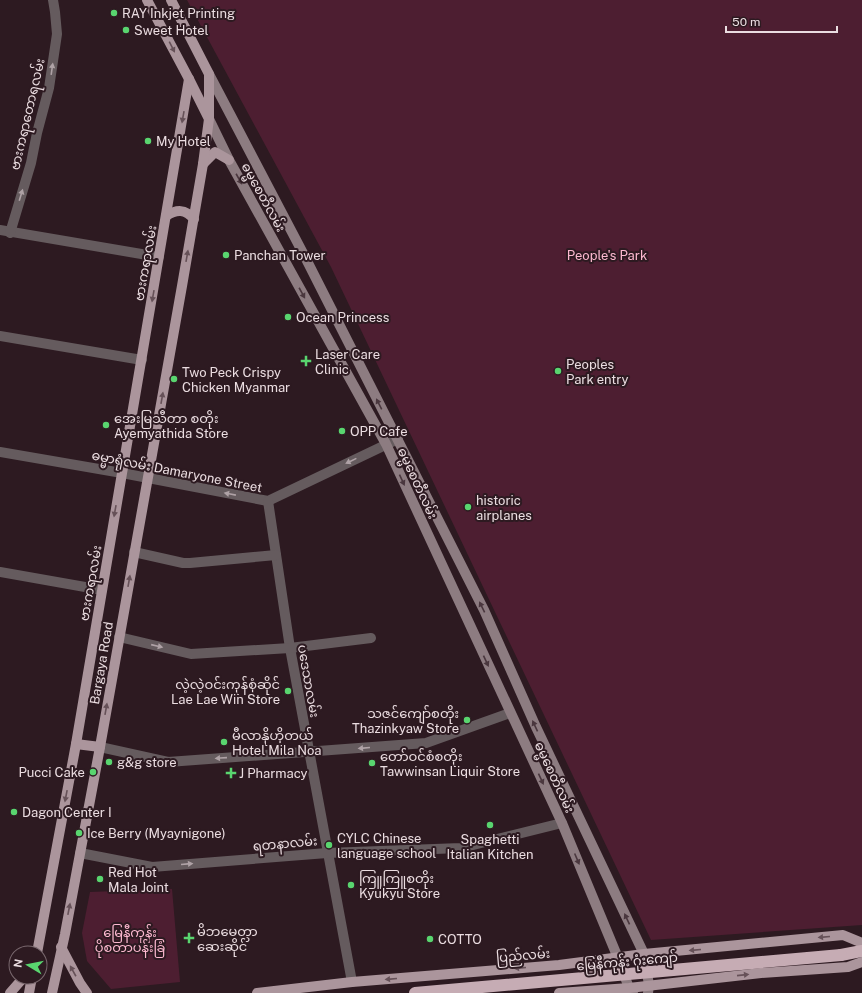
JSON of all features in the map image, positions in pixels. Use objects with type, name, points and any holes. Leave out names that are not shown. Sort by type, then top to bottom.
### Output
[{"type":"highway","points":[[841,955],[862,951]]},
{"type":"highway","points":[[841,955],[862,955]]},
{"type":"highway","name":"မြေနီကုန်း ဂုံးကျော်","points":[[415,993],[841,955]]},
{"type":"main road","name":"ဓမ္မစေတီလမ်း","points":[[147,0],[189,79],[229,160],[386,444],[562,823],[631,990]]},
{"type":"main road","name":"ဓမ္မစေတီလမ်း","points":[[171,0],[304,255],[484,610],[536,727],[644,954],[648,989]]},
{"type":"main road","points":[[148,478],[203,164],[209,119],[209,74]]},
{"type":"main road","name":"ဗားကရာလမ်း","points":[[38,945],[76,744],[189,79]]},
{"type":"main road","points":[[203,164],[215,152],[229,160]]},
{"type":"main road","name":"ဗားကရာလမ်း","points":[[166,216],[177,211],[183,211],[194,219]]},
{"type":"main road","name":"Bargaya Road","points":[[80,853],[148,478]]},
{"type":"main road","points":[[76,744],[100,747]]},
{"type":"main road","points":[[52,993],[80,853]]},
{"type":"main road","name":"ပြည်လမ်း","points":[[257,993],[352,982],[559,965],[644,954],[843,936],[862,943]]},
{"type":"main road","points":[[61,947],[87,993]]},
{"type":"main road","points":[[559,993],[648,989],[761,973],[848,967],[862,962]]},
{"type":"main road","points":[[10,993],[17,985]]},
{"type":"street","name":"ဗားကရာတောရလမ်း","points":[[5,231],[31,163],[49,88],[57,34],[53,0]]},
{"type":"street","points":[[5,231],[159,257]]},
{"type":"street","points":[[0,336],[142,360]]},
{"type":"street","name":"ဓမ္မာရုံလမ်း Damaryone Street","points":[[0,452],[122,473],[268,501],[398,439]]},
{"type":"street","name":"ပဒေသာလမ်း","points":[[268,501],[290,648],[352,982]]},
{"type":"street","points":[[134,552],[183,563],[276,555]]},
{"type":"street","points":[[0,572],[102,590]]},
{"type":"street","points":[[119,637],[191,654],[290,648],[371,638]]},
{"type":"street","points":[[100,747],[168,762],[426,743],[510,713]]},
{"type":"street","name":"ရတနာလမ်း","points":[[80,853],[152,867],[327,853],[461,848],[562,823]]},
{"type":"green space","name":"People's Park","points":[[187,0],[862,0],[862,925],[651,940],[331,267]]},
{"type":"green space","name":"မြေနီကုန်း ပိုစတာပန်းခြံ","points":[[172,889],[180,982],[111,989],[87,961],[82,933],[90,892]]},
{"type":"place","name":"RAY Inkjet Printing","points":[[114,13]]},
{"type":"place","name":"Sweet Hotel","points":[[126,30]]},
{"type":"place","name":"My Hotel","points":[[148,141]]},
{"type":"place","name":"Panchan Tower","points":[[226,255]]},
{"type":"place","name":"Ocean Princess","points":[[288,317]]},
{"type":"place","name":"Laser Care Clinic","points":[[306,361]]},
{"type":"place","name":"Peoples Park entry","points":[[558,371]]},
{"type":"place","name":"Two Peck Crispy Chicken Myanmar","points":[[174,379]]},
{"type":"place","name":"အေးမြသီတာ စတိုး Ayemyathida Store","points":[[106,425]]},
{"type":"place","name":"OPP Cafe","points":[[342,431]]},
{"type":"place","name":"historic airplanes","points":[[468,507]]},
{"type":"place","name":"လဲ့လဲ့ဝင်းကုန်စုံဆိုင် Lae Lae Win Store","points":[[288,691]]},
{"type":"place","name":"သဇင်ကျော်စတိုး Thazinkyaw Store","points":[[467,720]]},
{"type":"place","name":"မီလာနိုဟိုတယ် Hotel Mila Noa","points":[[224,742]]},
{"type":"place","name":"g&g store","points":[[109,762]]},
{"type":"place","name":"တော်ဝင်စံစတိုး Tawwinsan Liquir Store","points":[[372,763]]},
{"type":"place","name":"Pucci Cake","points":[[93,772]]},
{"type":"place","name":"J Pharmacy","points":[[231,773]]},
{"type":"place","name":"Dagon Center I","points":[[14,812]]},
{"type":"place","name":"Spaghetti Italian Kitchen","points":[[490,825]]},
{"type":"place","name":"Ice Berry (Myaynigone)","points":[[79,833]]},
{"type":"place","name":"CYLC Chinese language school","points":[[329,845]]},
{"type":"place","name":"Red Hot Mala Joint","points":[[100,879]]},
{"type":"place","name":"ကြူကြူစတိုး Kyukyu Store","points":[[351,885]]},
{"type":"place","name":"မိဘမေတ္တာ ဆေးဆိုင်","points":[[189,938]]},
{"type":"place","name":"COTTO","points":[[430,939]]}]
